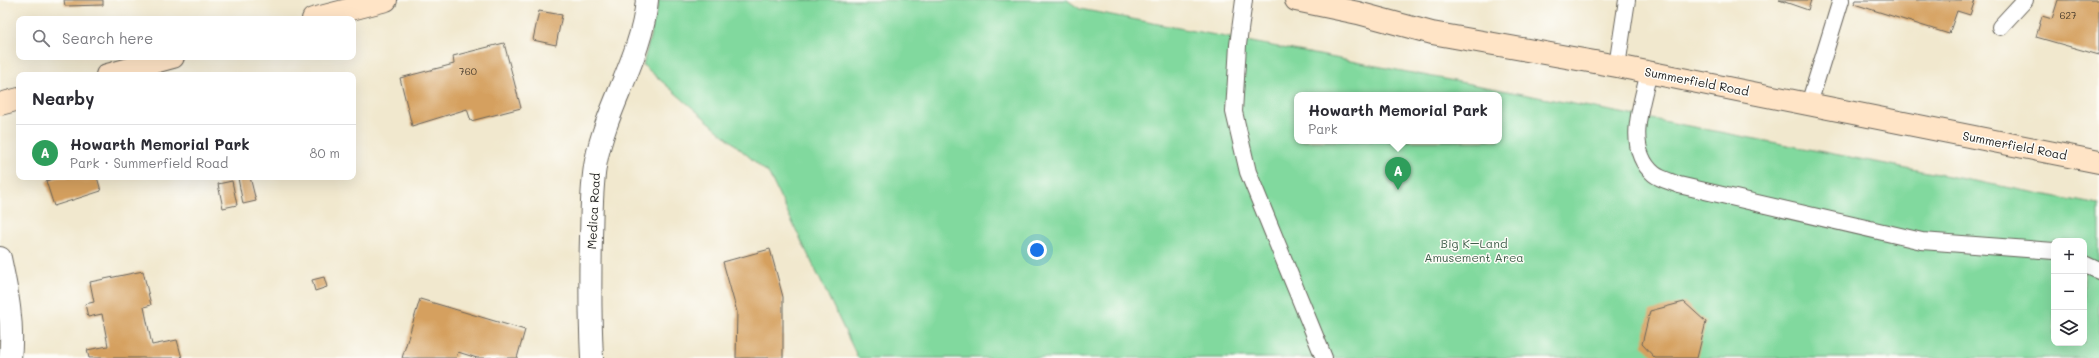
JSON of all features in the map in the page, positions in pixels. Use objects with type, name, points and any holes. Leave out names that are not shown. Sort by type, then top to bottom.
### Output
[{"type":"street","name":"Medica Road","points":[[592,358],[589,310],[592,190],[596,161],[607,125],[635,55],[646,14],[647,0]]},
{"type":"street","name":"Summerfield Road","points":[[1296,0],[1358,13],[1432,33],[1649,72],[2099,162]]},
{"type":"street","points":[[324,16],[373,2]]},
{"type":"street","points":[[118,72],[162,60]]},
{"type":"street","points":[[0,104],[16,100]]},
{"type":"street","points":[[0,258],[8,296],[12,343],[10,358]]},
{"type":"lane","points":[[1244,0],[1238,45],[1234,112],[1248,172],[1324,358]]},
{"type":"lane","points":[[1617,66],[1627,0]]},
{"type":"lane","points":[[1809,104],[1841,0]]},
{"type":"lane","points":[[2000,27],[2025,0]]},
{"type":"lane","points":[[1649,72],[1639,117],[1637,142],[1641,158],[1654,174],[1679,185],[1922,241],[2051,251]]},
{"type":"lane","points":[[2087,265],[2099,271]]},
{"type":"green space","name":"Big K–Land Amusement Area","points":[[659,0],[1067,0],[1080,9],[2099,205],[2099,358],[858,358],[769,174],[643,65]]},
{"type":"building","points":[[64,0],[103,0],[103,5],[65,6]]},
{"type":"building","points":[[1779,0],[1811,0],[1808,10]]},
{"type":"building","points":[[1856,0],[1975,0],[1970,15],[1957,11],[1949,34],[1854,4]]},
{"type":"building","points":[[2058,0],[2099,0],[2099,55],[2036,37],[2042,16],[2052,19]]},
{"type":"building","points":[[539,11],[562,15],[556,45],[533,40]]},
{"type":"building","points":[[504,43],[521,108],[471,121],[467,109],[412,126],[400,78],[454,64],[453,56]]},
{"type":"building","points":[[98,180],[101,191],[54,206],[46,181]]},
{"type":"building","points":[[238,180],[251,180],[256,201],[243,204]]},
{"type":"building","points":[[232,181],[237,205],[223,208],[218,184]]},
{"type":"building","points":[[770,249],[783,297],[783,358],[736,358],[737,312],[723,262]]},
{"type":"building","points":[[143,271],[151,305],[144,307],[152,345],[177,340],[182,358],[89,358],[87,350],[108,346],[102,314],[88,317],[85,304],[94,302],[90,282]]},
{"type":"building","points":[[324,277],[327,287],[315,291],[312,280]]},
{"type":"building","points":[[420,299],[525,330],[517,358],[477,358],[458,352],[456,358],[402,358]]},
{"type":"building","points":[[1684,302],[1706,322],[1697,358],[1655,358],[1642,344],[1650,311]]},
{"type":"place","name":"Howarth Memorial Park","points":[[1398,190]]}]
